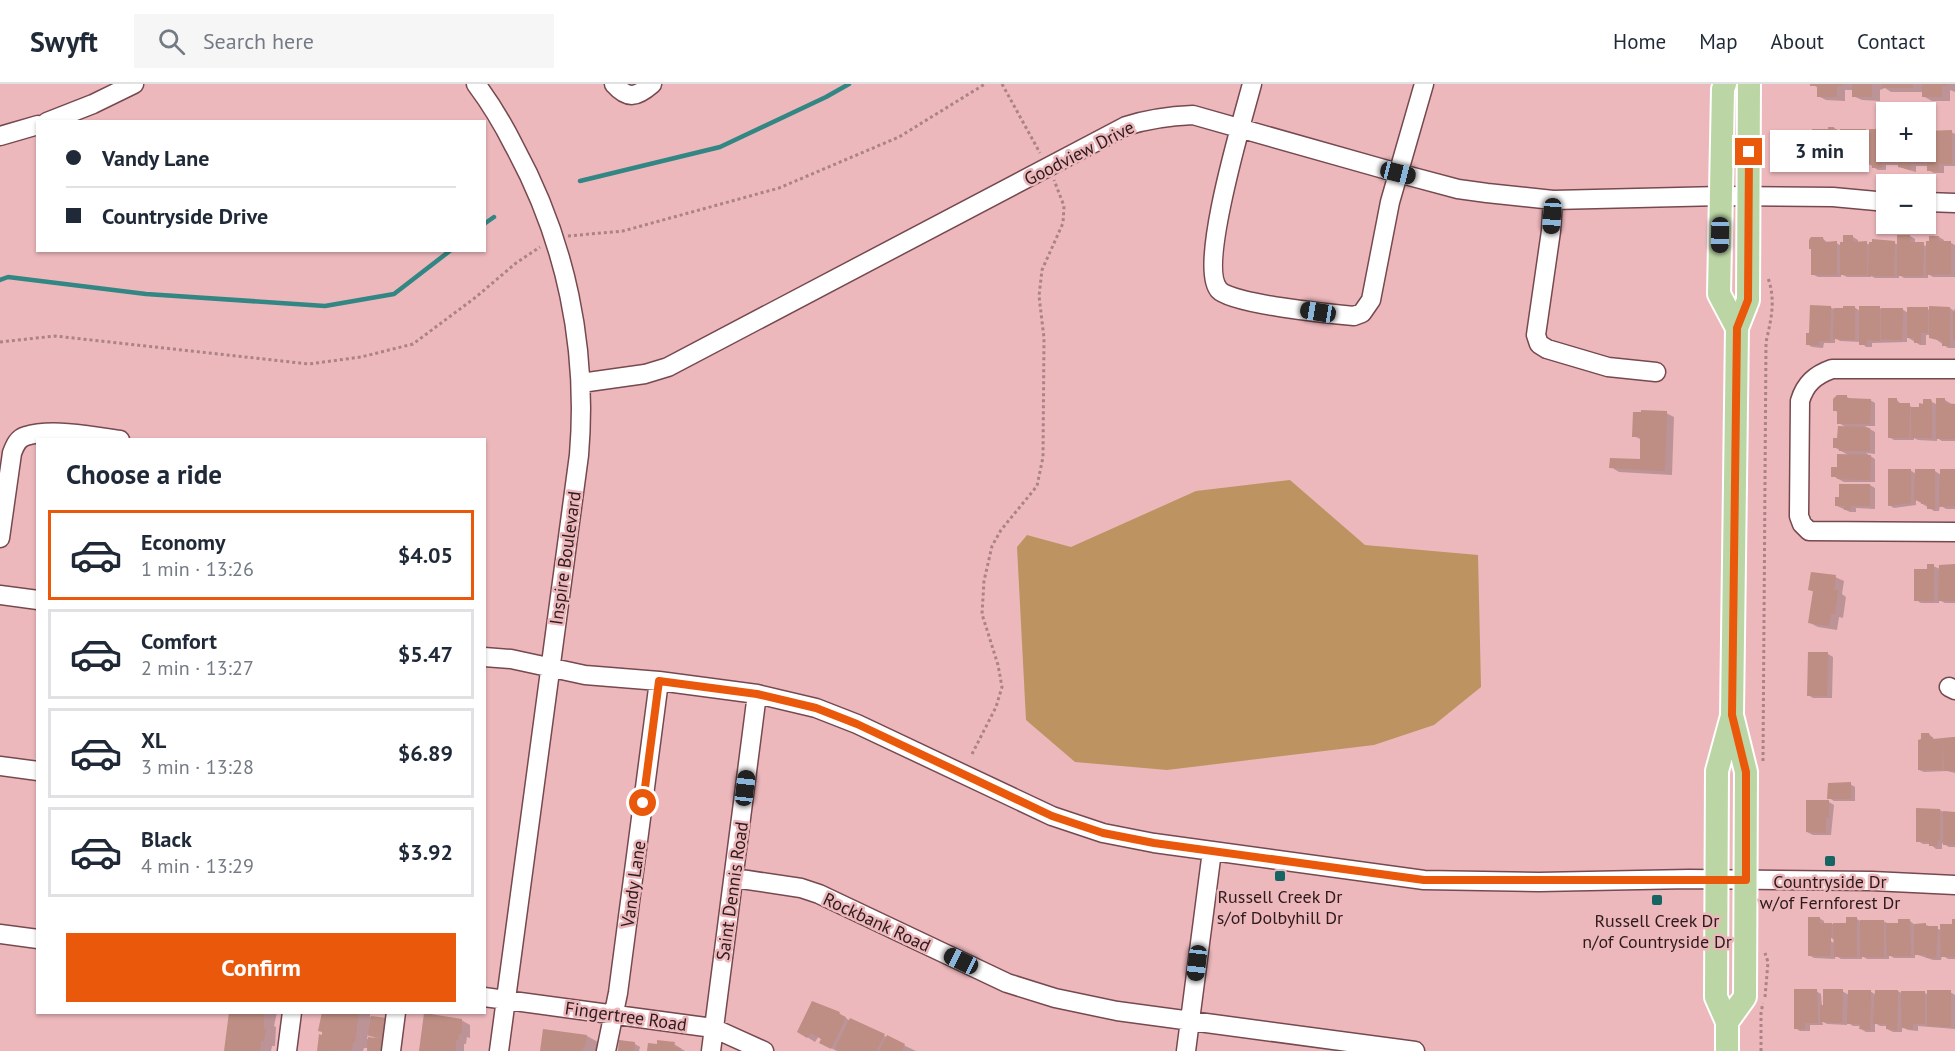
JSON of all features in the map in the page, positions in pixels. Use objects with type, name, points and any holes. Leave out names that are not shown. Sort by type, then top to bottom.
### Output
[{"type":"main road","points":[[1725,84],[1723,88],[1719,294],[1737,328]]},
{"type":"main road","points":[[1727,1051],[1727,1022],[1716,997],[1717,771],[1732,715],[1737,328],[1748,300],[1749,84]]},
{"type":"main road","points":[[1727,1022],[1745,998],[1746,772],[1732,715]]},
{"type":"street","points":[[52,120],[93,104],[134,84]]},
{"type":"street","name":"Inspire Boulevard","points":[[476,84],[491,104],[520,157],[540,197],[555,237],[575,323],[582,414],[579,455],[499,1051]]},
{"type":"street","points":[[614,84],[622,93],[630,95],[643,92],[652,84]]},
{"type":"street","points":[[1252,84],[1224,189],[1213,270],[1215,282],[1219,291],[1237,300],[1354,316],[1362,313],[1371,300],[1375,288],[1390,202],[1424,84]]},
{"type":"street","name":"Goodview Drive","points":[[581,383],[645,374],[668,367],[1108,135],[1141,121],[1176,115],[1193,115],[1458,189],[1553,200],[1720,196],[1833,197],[1876,201]]},
{"type":"street","points":[[0,136],[36,125]]},
{"type":"street","points":[[1553,200],[1551,231],[1536,335],[1539,344],[1547,349],[1608,367],[1656,372]]},
{"type":"street","points":[[1936,202],[1955,203]]},
{"type":"street","points":[[1955,369],[1832,369],[1820,373],[1806,386],[1800,401],[1799,516],[1802,524],[1809,531],[1955,532]]},
{"type":"street","points":[[0,538],[12,453],[16,442],[26,436],[65,433],[104,438]]},
{"type":"street","points":[[0,595],[36,600]]},
{"type":"street","points":[[486,657],[511,659],[585,675],[659,681],[757,694],[816,708],[857,724],[1052,816],[1103,833],[1154,843],[1424,880],[1539,882],[1717,879],[1872,881],[1955,885]]},
{"type":"street","name":"Vandy Lane","points":[[606,1051],[618,993],[659,681]]},
{"type":"street","name":"Saint Dennis Road","points":[[711,1051],[757,694]]},
{"type":"street","points":[[0,766],[36,771]]},
{"type":"street","points":[[1186,1051],[1212,851]]},
{"type":"street","name":"Rockbank Road","points":[[734,878],[801,888],[819,894],[1016,986],[1084,1005],[1415,1051]]},
{"type":"street","points":[[0,934],[36,939]]},
{"type":"street","name":"Fingertree Road","points":[[486,997],[713,1028],[764,1051]]},
{"type":"street","points":[[287,1051],[292,1014]]},
{"type":"street","points":[[391,1051],[396,1014]]},
{"type":"path","points":[[0,342],[55,336],[309,364],[362,357],[413,344],[476,297],[516,263],[555,237],[623,231],[779,188],[899,137],[985,84]]},
{"type":"path","points":[[972,754],[996,707],[1002,687],[998,665],[982,614],[984,581],[992,546],[1001,530],[1037,486],[1043,457],[1044,338],[1039,296],[1042,270],[1064,223],[1064,206],[1048,168],[1002,84]]},
{"type":"path","points":[[1763,761],[1766,342],[1773,314],[1773,290],[1768,278],[1767,267]]},
{"type":"shaded area","points":[[1290,480],[1365,545],[1478,555],[1481,687],[1434,725],[1374,745],[1167,770],[1075,762],[1026,720],[1017,547],[1027,535],[1071,547],[1196,491]]},
{"type":"building","points":[[1810,84],[1843,84],[1843,86],[1837,86],[1837,97],[1817,97],[1817,86],[1810,86]]},
{"type":"building","points":[[1852,84],[1872,84],[1872,97],[1852,97]]},
{"type":"building","points":[[1882,84],[1913,84],[1913,88],[1882,88]]},
{"type":"building","points":[[1922,84],[1947,84],[1947,86],[1942,86],[1942,97],[1922,97]]},
{"type":"building","points":[[1828,127],[1837,129],[1838,162],[1824,162],[1824,168],[1813,168],[1808,163],[1812,129],[1828,129]]},
{"type":"building","points":[[1840,129],[1866,129],[1866,163],[1853,163],[1853,169],[1841,170]]},
{"type":"building","points":[[1869,129],[1876,129],[1876,162],[1895,163],[1882,163],[1882,168],[1872,168],[1869,163]]},
{"type":"building","points":[[1952,130],[1952,164],[1939,164],[1939,171],[1927,171],[1927,162],[1936,162],[1936,131]]},
{"type":"building","points":[[1898,162],[1924,162],[1924,164],[1911,163],[1911,170],[1898,167]]},
{"type":"building","points":[[1843,235],[1853,235],[1853,242],[1867,241],[1867,275],[1840,275],[1840,242],[1843,242]]},
{"type":"building","points":[[1897,235],[1910,235],[1910,242],[1924,242],[1923,276],[1897,276]]},
{"type":"building","points":[[1929,236],[1939,236],[1939,241],[1951,241],[1951,274],[1926,275],[1926,241],[1929,241]]},
{"type":"building","points":[[1811,237],[1823,237],[1824,242],[1837,241],[1837,275],[1811,275],[1809,240]]},
{"type":"building","points":[[1872,239],[1895,241],[1894,276],[1868,276],[1869,242],[1872,242]]},
{"type":"building","points":[[1810,305],[1831,306],[1830,341],[1819,341],[1819,345],[1806,345]]},
{"type":"building","points":[[1843,306],[1855,306],[1855,340],[1833,339],[1834,308],[1843,308]]},
{"type":"building","points":[[1859,306],[1880,306],[1880,341],[1867,340],[1867,345],[1859,345]]},
{"type":"building","points":[[1929,306],[1950,307],[1950,346],[1942,346],[1942,341],[1929,338]]},
{"type":"building","points":[[1907,307],[1928,307],[1928,333],[1921,333],[1921,343],[1914,343],[1914,338],[1907,338]]},
{"type":"building","points":[[1881,308],[1903,308],[1902,340],[1881,339]]},
{"type":"building","points":[[1953,312],[1955,312],[1955,340],[1953,340]]},
{"type":"building","points":[[1837,395],[1847,395],[1847,398],[1871,399],[1870,424],[1837,424],[1837,411],[1833,411],[1833,399]]},
{"type":"building","points":[[1888,398],[1897,398],[1897,403],[1910,403],[1909,438],[1888,438]]},
{"type":"building","points":[[1936,398],[1945,398],[1945,403],[1955,404],[1955,439],[1936,439]]},
{"type":"building","points":[[1923,399],[1931,399],[1932,402],[1932,438],[1911,438],[1911,407],[1919,407],[1919,403],[1923,404]]},
{"type":"building","points":[[1641,410],[1667,411],[1665,471],[1609,468],[1610,458],[1640,459],[1640,437],[1632,437],[1633,412],[1641,412]]},
{"type":"building","points":[[1838,426],[1870,428],[1870,451],[1839,451],[1839,448],[1833,448],[1833,438],[1837,438]]},
{"type":"building","points":[[1837,454],[1871,455],[1870,480],[1831,477],[1831,467],[1837,467]]},
{"type":"building","points":[[1888,469],[1911,469],[1911,503],[1888,506]]},
{"type":"building","points":[[1915,469],[1935,469],[1935,509],[1927,509],[1927,504],[1914,500]]},
{"type":"building","points":[[1940,469],[1955,469],[1955,506],[1939,507]]},
{"type":"building","points":[[1839,484],[1870,484],[1870,506],[1851,506],[1851,510],[1844,510],[1844,506],[1835,506],[1835,497],[1839,497]]},
{"type":"building","points":[[1927,564],[1934,564],[1934,601],[1914,601],[1914,569],[1927,569]]},
{"type":"building","points":[[1955,564],[1955,601],[1938,601],[1939,565]]},
{"type":"building","points":[[1811,572],[1836,575],[1834,590],[1838,590],[1835,614],[1831,614],[1829,626],[1808,623],[1813,591],[1808,590]]},
{"type":"building","points":[[1808,652],[1828,652],[1827,696],[1807,696]]},
{"type":"building","points":[[1921,733],[1929,733],[1933,739],[1943,738],[1942,770],[1918,770],[1918,740],[1921,739]]},
{"type":"building","points":[[1955,737],[1955,771],[1944,771],[1943,738]]},
{"type":"building","points":[[1851,782],[1851,799],[1827,799],[1828,783]]},
{"type":"building","points":[[1806,800],[1829,800],[1826,833],[1806,832]]},
{"type":"building","points":[[1916,808],[1940,809],[1940,840],[1937,846],[1929,846],[1929,842],[1916,842]]},
{"type":"building","points":[[1943,811],[1955,812],[1955,845],[1943,845]]},
{"type":"building","points":[[1808,917],[1820,917],[1820,923],[1832,923],[1830,956],[1808,956]]},
{"type":"building","points":[[1846,917],[1857,917],[1857,957],[1834,957],[1833,923],[1846,923]]},
{"type":"building","points":[[1898,919],[1910,919],[1911,956],[1887,956],[1886,923],[1898,923]]},
{"type":"building","points":[[1952,919],[1955,919],[1955,957],[1941,957],[1940,924],[1952,924]]},
{"type":"building","points":[[1860,920],[1884,920],[1884,957],[1860,957]]},
{"type":"building","points":[[1926,923],[1926,926],[1938,926],[1936,958],[1914,955],[1914,924]]},
{"type":"building","points":[[1794,989],[1817,989],[1818,1023],[1805,1023],[1805,1029],[1794,1029]]},
{"type":"building","points":[[1823,989],[1843,989],[1842,1023],[1820,1022]]},
{"type":"building","points":[[1848,990],[1871,990],[1870,1030],[1859,1029],[1860,1024],[1847,1024]]},
{"type":"building","points":[[1875,990],[1898,990],[1897,1030],[1886,1029],[1886,1024],[1873,1024]]},
{"type":"building","points":[[1927,990],[1951,990],[1951,1027],[1927,1026]]},
{"type":"building","points":[[1901,991],[1925,991],[1925,1024],[1913,1024],[1913,1029],[1902,1028]]},
{"type":"building","points":[[812,1001],[840,1012],[839,1014],[846,1017],[831,1049],[819,1043],[821,1039],[811,1033],[807,1038],[797,1032]]},
{"type":"building","points":[[229,1014],[264,1014],[264,1029],[266,1029],[260,1051],[224,1051]]},
{"type":"building","points":[[322,1014],[359,1014],[352,1050],[317,1051],[319,1034],[322,1035],[322,1032],[318,1031]]},
{"type":"building","points":[[424,1014],[462,1019],[462,1034],[459,1034],[456,1040],[456,1051],[419,1051]]},
{"type":"building","points":[[371,1016],[387,1018],[385,1038],[368,1036]]},
{"type":"building","points":[[850,1018],[885,1034],[876,1051],[835,1049]]},
{"type":"building","points":[[543,1029],[587,1035],[585,1047],[582,1051],[540,1051]]},
{"type":"building","points":[[887,1035],[905,1044],[902,1051],[879,1051]]},
{"type":"building","points":[[368,1037],[384,1039],[382,1051],[367,1051]]},
{"type":"building","points":[[619,1040],[635,1042],[634,1051],[618,1051]]},
{"type":"building","points":[[657,1040],[675,1042],[674,1047],[681,1048],[680,1051],[647,1051],[648,1043],[657,1044]]},
{"type":"waterway","points":[[580,181],[720,147],[849,84]]},
{"type":"waterway","points":[[486,223],[494,217]]},
{"type":"waterway","points":[[0,280],[8,277],[146,294],[325,306],[394,294],[448,252]]},
{"type":"place","name":"Countryside Dr w/of Fernforest Dr","points":[[1830,861]]},
{"type":"place","name":"Russell Creek Dr s/of Dolbyhill Dr","points":[[1280,876]]},
{"type":"place","name":"Russell Creek Dr n/of Countryside Dr","points":[[1657,900]]},
{"type":"route","points":[[643,803],[659,681],[757,694],[816,708],[857,724],[1052,816],[1103,833],[1154,843],[1424,880],[1466,882],[1746,880],[1746,772],[1732,715],[1737,328],[1748,300],[1749,152]]}]
